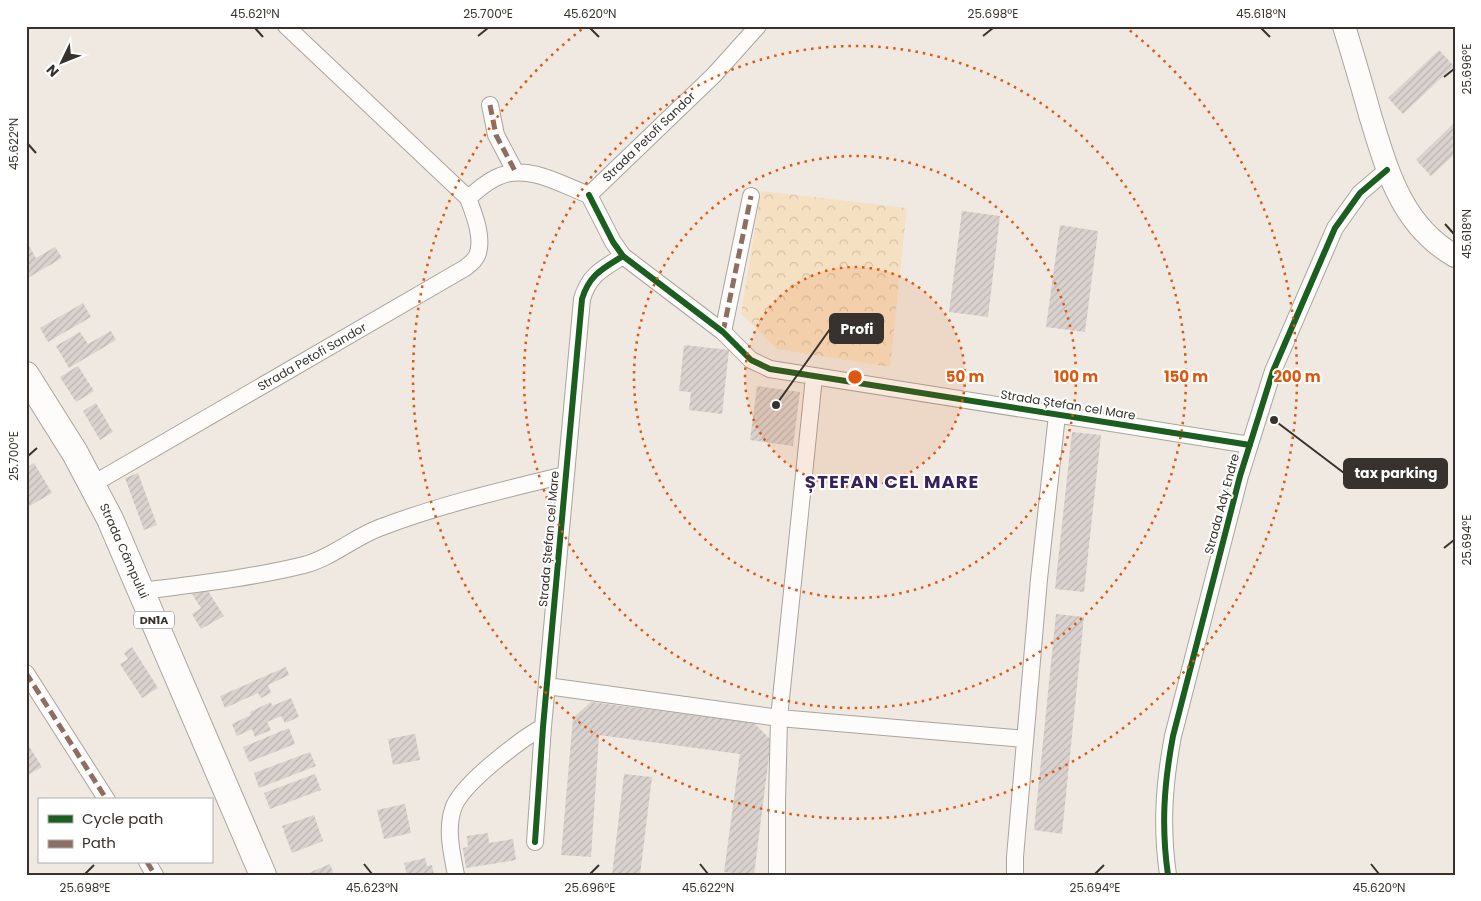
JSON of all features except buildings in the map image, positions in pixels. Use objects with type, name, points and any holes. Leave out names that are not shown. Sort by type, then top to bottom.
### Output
[{"type":"main road","points":[[1344,26],[1387,170],[1399,196],[1418,225],[1432,240],[1455,256]]},
{"type":"main road","name":"Strada Câmpului","points":[[26,375],[53,416],[93,484],[110,519],[263,875]]},
{"type":"street","name":"Strada Petofi Sandor","points":[[93,484],[464,268],[473,262],[478,253],[479,241],[476,221],[468,198],[286,26]]},
{"type":"street","name":"Strada Petofi Sandor","points":[[588,195],[714,75],[758,26]]},
{"type":"street","points":[[490,105],[496,135],[515,171]]},
{"type":"street","name":"Strada Ady Endre","points":[[1168,875],[1163,806],[1166,771],[1173,736],[1240,476],[1273,370],[1332,234],[1360,193],[1374,179],[1387,170]]},
{"type":"street","points":[[468,198],[493,179],[515,171],[535,174],[588,195]]},
{"type":"street","name":"Strada Ștefan cel Mare","points":[[588,195],[622,256],[723,332],[751,360],[770,370],[1250,444]]},
{"type":"street","points":[[723,332],[751,196]]},
{"type":"street","name":"Strada Ștefan cel Mare","points":[[535,842],[565,475],[582,299],[590,280],[599,271],[622,256]]},
{"type":"street","points":[[777,875],[776,802],[779,718],[814,377]]},
{"type":"street","name":"Strada Ștefan cel Mare","points":[[1015,875],[1039,579],[1057,415]]},
{"type":"street","name":"Strada Ștefan cel Mare","points":[[142,591],[244,577],[306,565],[377,529],[441,508],[565,475]]},
{"type":"street","points":[[26,673],[106,798]]},
{"type":"street","points":[[547,686],[779,718],[1025,739]]},
{"type":"street","points":[[456,875],[450,831],[453,809],[459,797],[509,750],[544,727]]},
{"type":"street","points":[[148,864],[155,875]]},
{"type":"green space","points":[[761,191],[907,208],[890,367],[777,349],[741,314]]},
{"type":"marked path","points":[[490,105],[496,135],[515,171]]},
{"type":"marked path","points":[[723,332],[751,196]]},
{"type":"marked path","points":[[26,673],[106,798]]},
{"type":"marked path","points":[[148,864],[155,875]]},
{"type":"cycle path","points":[[1168,875],[1164,805],[1173,736],[1240,476],[1273,371],[1335,228],[1360,193],[1387,170]]},
{"type":"cycle path","points":[[589,195],[613,242],[623,256],[723,332],[751,360],[770,369],[1250,445]]},
{"type":"cycle path","points":[[535,842],[543,727],[582,299],[588,284],[597,273],[623,256]]},
{"type":"place","name":"Profi","points":[[776,405]]},
{"type":"place","name":"tax parking","points":[[1274,420]]},
{"type":"district","name":"ȘTEFAN CEL MARE","points":[[892,482]]}]
